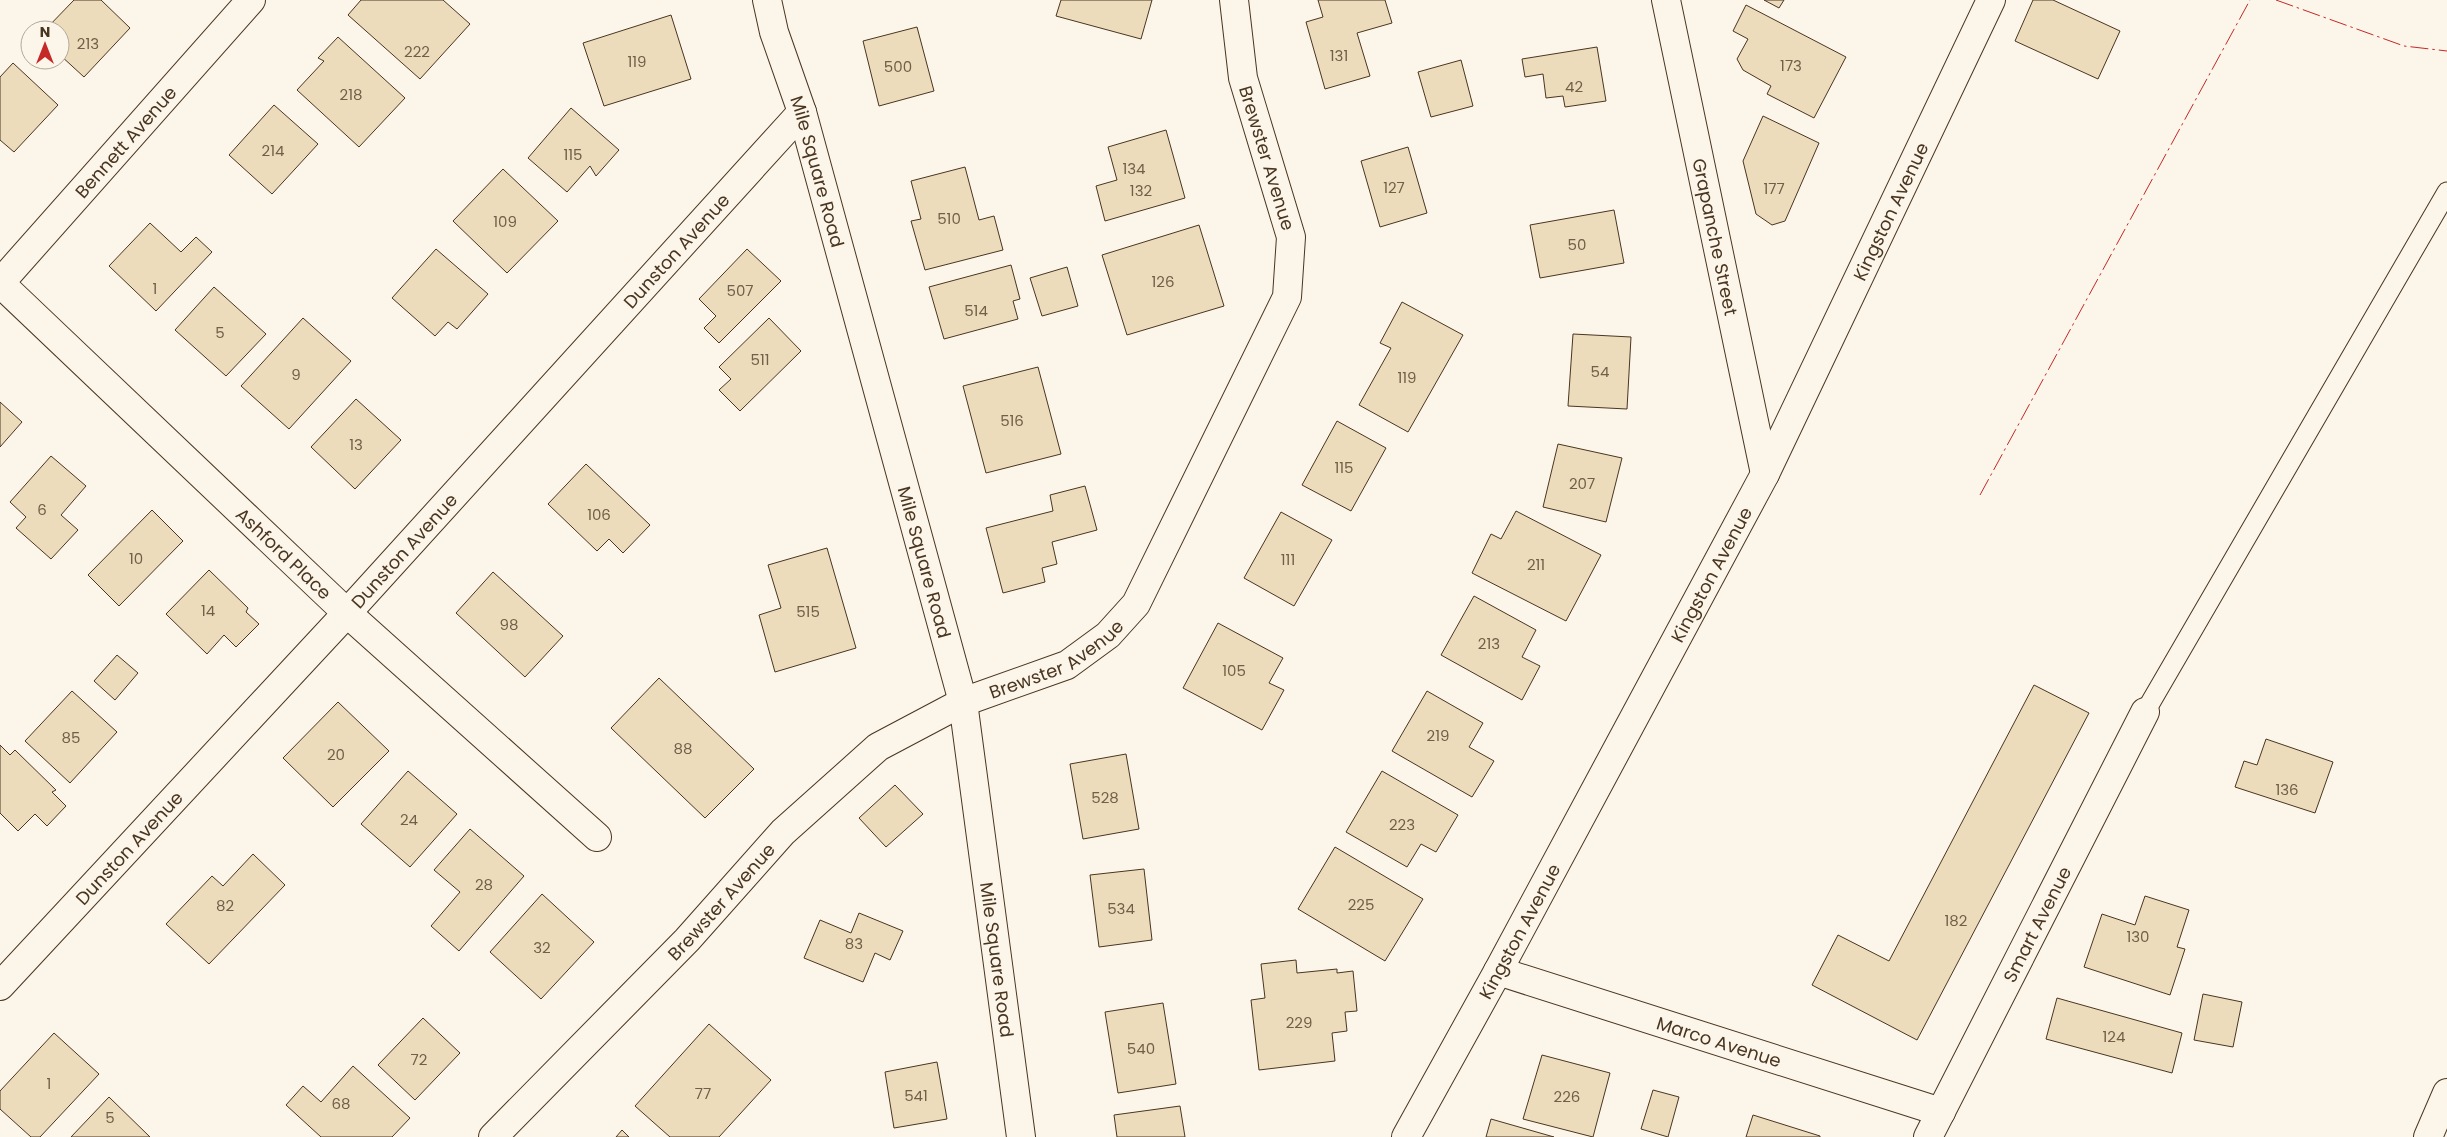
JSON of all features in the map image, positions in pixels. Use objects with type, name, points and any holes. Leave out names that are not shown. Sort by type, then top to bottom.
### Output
[{"type":"street","name":"Bennett Avenue","points":[[0,283],[251,0]]},
{"type":"street","name":"Mile Square Road","points":[[767,0],[774,32],[802,112],[963,702],[1021,1137]]},
{"type":"street","name":"Brewster Avenue","points":[[493,1137],[687,940],[783,832],[878,747],[963,702],[1067,665],[1108,635],[1136,604],[1287,297],[1291,237],[1243,78],[1234,0]]},
{"type":"street","name":"Grapanche Street","points":[[1666,0],[1765,474]]},
{"type":"street","name":"Kingston Avenue","points":[[1406,1137],[1498,971],[1765,474],[1991,0]]},
{"type":"street","name":"Dunston Avenue","points":[[0,986],[346,613],[802,112]]},
{"type":"street","name":"Ashford Place","points":[[0,283],[346,613],[597,837]]},
{"type":"street","name":"Smart Avenue","points":[[1928,1137],[2145,712]]},
{"type":"street","name":"Marco Avenue","points":[[1498,971],[1941,1112]]},
{"type":"street","points":[[2428,1137],[2447,1093]]},
{"type":"lane","points":[[2145,712],[2447,192]]},
{"type":"building","points":[[74,0],[101,0],[130,28],[84,77],[70,64],[70,20],[55,20]]},
{"type":"building","points":[[361,0],[443,0],[470,24],[420,79],[348,15]]},
{"type":"building","points":[[1061,0],[1152,0],[1141,39],[1056,16]]},
{"type":"building","points":[[1318,0],[1385,0],[1392,23],[1357,33],[1370,76],[1325,89],[1306,22],[1323,17]]},
{"type":"building","points":[[1764,0],[1784,0],[1779,8]]},
{"type":"building","points":[[2033,0],[2053,0],[2120,31],[2098,79],[2015,41]]},
{"type":"building","points":[[1746,5],[1846,57],[1814,118],[1767,94],[1771,86],[1743,70],[1737,59],[1748,39],[1733,31]]},
{"type":"building","points":[[671,15],[691,79],[604,106],[583,43]]},
{"type":"building","points":[[917,27],[934,91],[879,106],[863,41]]},
{"type":"building","points":[[338,37],[405,98],[359,147],[297,90],[324,61],[318,58]]},
{"type":"building","points":[[1597,47],[1606,101],[1565,107],[1563,96],[1546,98],[1543,74],[1525,77],[1522,59]]},
{"type":"building","points":[[1461,60],[1473,106],[1431,117],[1418,72]]},
{"type":"building","points":[[13,63],[58,105],[14,152],[0,140],[0,77]]},
{"type":"building","points":[[274,105],[318,144],[272,194],[229,155]]},
{"type":"building","points":[[571,108],[619,150],[596,176],[590,166],[567,192],[528,158]]},
{"type":"building","points":[[1763,116],[1819,143],[1785,221],[1772,225],[1756,214],[1743,161]]},
{"type":"building","points":[[1166,130],[1185,198],[1105,221],[1096,186],[1117,180],[1108,147]]},
{"type":"building","points":[[1408,147],[1427,213],[1380,227],[1361,161]]},
{"type":"building","points":[[965,167],[979,220],[994,216],[1003,250],[925,270],[911,221],[921,219],[911,181]]},
{"type":"building","points":[[503,169],[558,221],[507,273],[453,221]]},
{"type":"building","points":[[1614,210],[1624,263],[1540,278],[1530,225]]},
{"type":"building","points":[[150,223],[181,252],[196,237],[212,252],[156,311],[109,266]]},
{"type":"building","points":[[1199,225],[1224,306],[1127,335],[1102,255]]},
{"type":"building","points":[[436,249],[488,294],[457,329],[448,322],[435,336],[392,298]]},
{"type":"building","points":[[747,249],[781,281],[719,343],[704,328],[716,316],[699,299]]},
{"type":"building","points":[[1011,265],[1020,299],[1013,301],[1018,319],[944,339],[929,287]]},
{"type":"building","points":[[1067,267],[1078,306],[1042,316],[1030,278]]},
{"type":"building","points":[[214,287],[266,334],[226,376],[175,330]]},
{"type":"building","points":[[1402,302],[1463,335],[1408,432],[1359,405],[1391,348],[1380,343]]},
{"type":"building","points":[[303,318],[351,361],[289,429],[241,386]]},
{"type":"building","points":[[769,318],[801,351],[740,411],[719,390],[731,379],[719,367]]},
{"type":"building","points":[[1573,334],[1631,337],[1627,409],[1568,406]]},
{"type":"building","points":[[1038,367],[1061,454],[986,473],[963,386]]},
{"type":"building","points":[[356,399],[401,440],[355,489],[311,447]]},
{"type":"building","points":[[0,402],[22,422],[0,447]]},
{"type":"building","points":[[1337,421],[1386,448],[1351,511],[1302,485]]},
{"type":"building","points":[[1558,444],[1622,458],[1606,522],[1543,507]]},
{"type":"building","points":[[51,456],[86,486],[61,515],[78,530],[51,559],[16,528],[26,517],[10,502]]},
{"type":"building","points":[[586,464],[650,525],[623,553],[609,539],[597,551],[548,504]]},
{"type":"building","points":[[1085,486],[1097,530],[1052,542],[1057,564],[1042,568],[1045,582],[1003,593],[986,528],[1053,511],[1050,495]]},
{"type":"building","points":[[152,510],[183,541],[119,606],[88,575]]},
{"type":"building","points":[[1516,511],[1601,555],[1566,621],[1472,573],[1491,534],[1501,539]]},
{"type":"building","points":[[1281,512],[1332,540],[1294,606],[1244,578]]},
{"type":"building","points":[[827,548],[856,648],[775,672],[759,615],[781,608],[768,565]]},
{"type":"building","points":[[209,570],[248,608],[246,612],[259,624],[236,647],[224,635],[207,654],[166,614]]},
{"type":"building","points":[[493,572],[563,636],[525,677],[456,613]]},
{"type":"building","points":[[1474,596],[1536,630],[1522,657],[1540,666],[1522,700],[1441,655]]},
{"type":"building","points":[[1218,623],[1283,658],[1269,683],[1284,690],[1262,730],[1183,688]]},
{"type":"building","points":[[117,655],[138,673],[115,700],[94,681]]},
{"type":"building","points":[[659,678],[754,769],[705,818],[611,728]]},
{"type":"building","points":[[2034,685],[2089,713],[1917,1040],[1812,985],[1838,935],[1889,961]]},
{"type":"building","points":[[72,691],[117,732],[70,783],[25,741]]},
{"type":"building","points":[[1427,691],[1483,723],[1469,747],[1494,761],[1472,797],[1392,751]]},
{"type":"building","points":[[338,702],[389,751],[333,807],[283,758]]},
{"type":"building","points":[[2266,739],[2333,762],[2315,813],[2235,787],[2244,761],[2257,765]]},
{"type":"building","points":[[0,745],[10,755],[15,750],[56,790],[52,792],[66,806],[47,826],[35,814],[18,831],[0,813]]},
{"type":"building","points":[[1126,754],[1139,829],[1083,839],[1070,764]]},
{"type":"building","points":[[408,771],[457,814],[410,867],[361,824]]},
{"type":"building","points":[[1382,771],[1458,815],[1436,852],[1421,844],[1407,867],[1346,832]]},
{"type":"building","points":[[895,785],[923,814],[886,847],[859,818]]},
{"type":"building","points":[[470,829],[524,876],[459,951],[431,926],[460,892],[434,870]]},
{"type":"building","points":[[1335,847],[1423,899],[1385,961],[1298,909]]},
{"type":"building","points":[[253,854],[285,885],[209,964],[166,924],[212,876],[223,886]]},
{"type":"building","points":[[1144,869],[1152,940],[1099,947],[1090,875]]},
{"type":"building","points":[[542,894],[594,942],[541,999],[490,952]]},
{"type":"building","points":[[2145,896],[2189,910],[2177,947],[2185,949],[2170,995],[2084,967],[2102,914],[2135,925]]},
{"type":"building","points":[[859,913],[903,931],[890,960],[875,953],[863,982],[804,958],[820,920],[851,933]]},
{"type":"building","points":[[1296,960],[1297,973],[1337,969],[1337,973],[1353,971],[1357,1011],[1345,1012],[1347,1031],[1332,1033],[1335,1061],[1259,1070],[1251,1000],[1265,998],[1261,964]]},
{"type":"building","points":[[2203,994],[2242,1002],[2233,1047],[2194,1040]]},
{"type":"building","points":[[2057,998],[2182,1033],[2172,1073],[2046,1039]]},
{"type":"building","points":[[1163,1003],[1176,1084],[1118,1093],[1105,1012]]},
{"type":"building","points":[[423,1018],[460,1053],[415,1100],[378,1065]]},
{"type":"building","points":[[709,1024],[771,1080],[719,1137],[670,1137],[635,1106]]},
{"type":"building","points":[[54,1033],[99,1074],[40,1137],[31,1137],[0,1109],[0,1091]]},
{"type":"building","points":[[1542,1055],[1610,1073],[1593,1137],[1523,1119]]},
{"type":"building","points":[[937,1062],[947,1119],[894,1128],[885,1072]]},
{"type":"building","points":[[353,1066],[410,1118],[392,1137],[321,1137],[286,1105],[303,1086],[321,1102]]},
{"type":"building","points":[[1653,1090],[1679,1097],[1668,1137],[1641,1129]]},
{"type":"building","points":[[109,1097],[150,1137],[71,1137]]},
{"type":"building","points":[[1180,1106],[1185,1137],[1117,1137],[1114,1115]]},
{"type":"building","points":[[1753,1115],[1820,1136],[1820,1137],[1746,1137]]},
{"type":"building","points":[[1491,1119],[1554,1137],[1486,1137]]},
{"type":"building","points":[[622,1130],[629,1137],[616,1137]]},
{"type":"power","points":[[1980,495],[2250,0]]},
{"type":"power","points":[[2276,0],[2404,46],[2447,51]]}]
